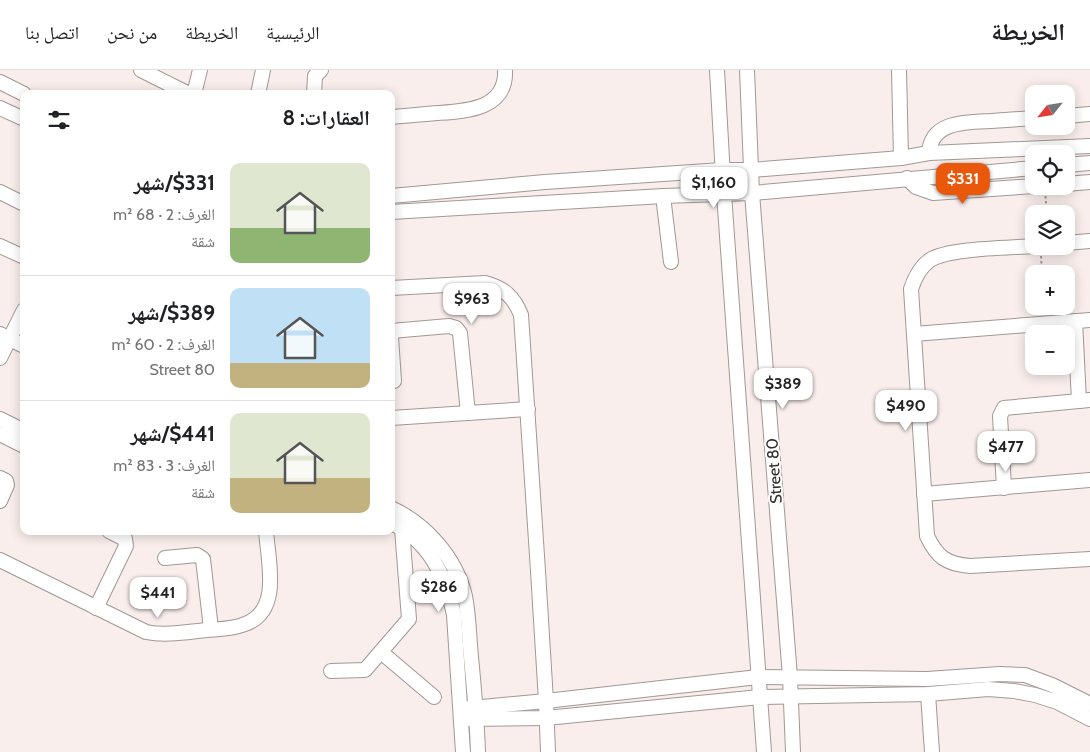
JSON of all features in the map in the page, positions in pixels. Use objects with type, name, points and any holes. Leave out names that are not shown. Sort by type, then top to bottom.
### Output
[{"type":"street","points":[[141,70],[181,90]]},
{"type":"street","points":[[195,90],[200,70]]},
{"type":"street","points":[[259,90],[264,70]]},
{"type":"street","points":[[314,90],[315,76],[321,70]]},
{"type":"street","points":[[395,117],[477,109],[485,106],[498,93],[505,77],[505,70]]},
{"type":"street","name":"Street 80","points":[[718,70],[722,170],[764,752]]},
{"type":"street","name":"Street 80","points":[[747,70],[752,193],[790,677],[793,752]]},
{"type":"street","points":[[898,70],[901,158]]},
{"type":"street","points":[[0,82],[20,92]]},
{"type":"street","points":[[0,108],[20,118]]},
{"type":"street","points":[[1075,115],[1090,114]]},
{"type":"street","points":[[929,153],[930,143],[942,130],[958,123],[1025,119]]},
{"type":"street","points":[[395,196],[546,182],[722,170],[751,170],[901,158],[929,153],[1090,146]]},
{"type":"street","points":[[1075,164],[1090,163]]},
{"type":"street","points":[[395,212],[663,196],[752,193],[1025,169]]},
{"type":"street","points":[[907,178],[916,187],[933,193],[1025,187]]},
{"type":"street","points":[[1075,183],[1090,182]]},
{"type":"street","points":[[0,192],[20,202]]},
{"type":"street","points":[[663,196],[671,262]]},
{"type":"street","points":[[1075,242],[1090,241]]},
{"type":"street","points":[[0,246],[20,255]]},
{"type":"street","points":[[1025,251],[953,253],[938,256],[921,269],[911,289],[927,536],[933,549],[943,559],[956,565],[970,566],[1090,559]]},
{"type":"street","points":[[395,288],[475,282],[490,284],[504,290],[512,297],[521,315],[548,752]]},
{"type":"street","points":[[0,358],[5,336],[20,315]]},
{"type":"street","points":[[914,334],[1090,320]]},
{"type":"street","points":[[1004,488],[1000,416],[1002,410],[1006,407],[1085,400],[1075,321]]},
{"type":"street","points":[[395,331],[449,326],[458,330],[460,333],[468,413]]},
{"type":"street","points":[[5,336],[20,344]]},
{"type":"street","points":[[395,418],[528,410]]},
{"type":"street","points":[[0,420],[20,429]]},
{"type":"street","points":[[0,434],[20,444]]},
{"type":"street","points":[[0,478],[6,482],[7,486],[0,501]]},
{"type":"street","points":[[924,494],[1090,480]]},
{"type":"street","points":[[395,510],[420,526],[438,543],[460,579],[467,612],[478,752]]},
{"type":"street","points":[[331,672],[365,670],[409,619],[396,526]]},
{"type":"street","points":[[396,526],[424,548],[436,563],[450,597],[454,615],[463,752]]},
{"type":"street","points":[[96,608],[126,546],[125,539],[118,535]]},
{"type":"street","points":[[0,560],[137,628],[156,634],[211,629],[246,624],[257,617],[264,608],[269,597],[270,584],[266,535]]},
{"type":"street","points":[[164,558],[197,555],[203,560],[211,629]]},
{"type":"street","points":[[381,652],[434,697]]},
{"type":"street","points":[[461,714],[546,701],[758,677],[927,679],[1000,674],[1025,676],[1052,685],[1090,704]]},
{"type":"street","points":[[476,713],[546,718],[790,695],[928,694],[988,689],[1035,695],[1057,702],[1090,719]]},
{"type":"street","points":[[928,694],[932,752]]}]
